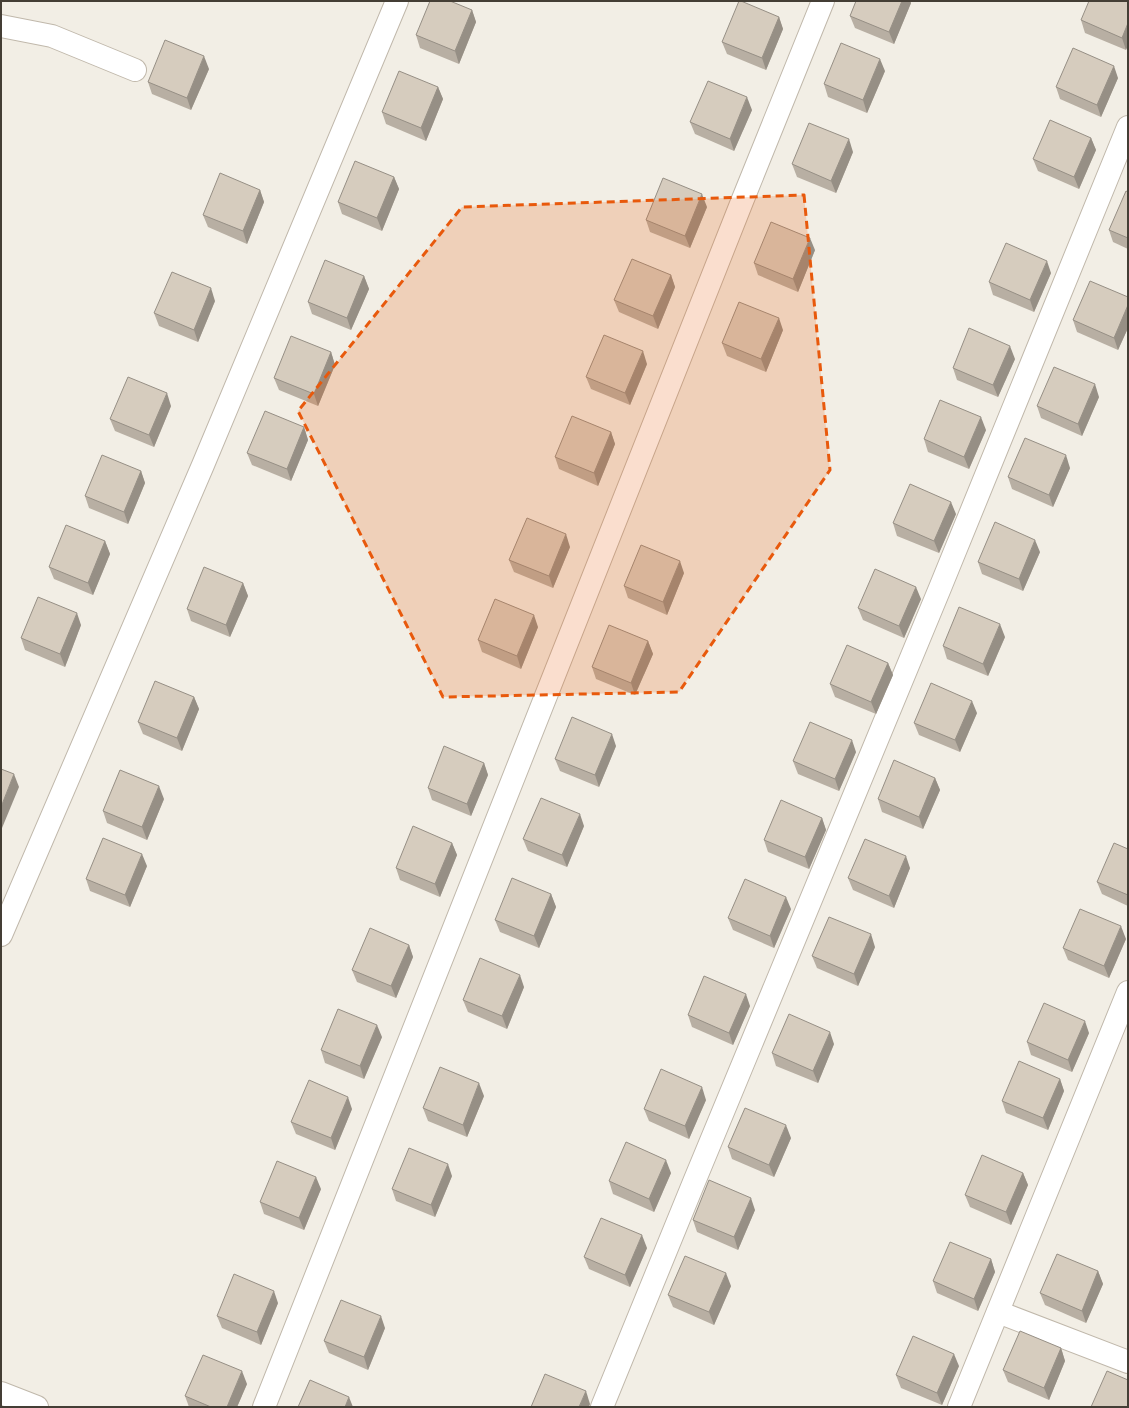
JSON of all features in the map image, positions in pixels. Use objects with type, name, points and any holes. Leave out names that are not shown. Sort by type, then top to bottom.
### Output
[{"type":"street","points":[[1,935],[203,465],[397,1]]},
{"type":"street","points":[[264,1407],[743,198],[823,1]]},
{"type":"street","points":[[1,26],[52,36],[135,70]]},
{"type":"street","points":[[602,1407],[697,1174],[944,581],[1128,127]]},
{"type":"street","points":[[959,1407],[1126,1004]]},
{"type":"street","points":[[998,1312],[1128,1362]]},
{"type":"street","points":[[1,1392],[37,1407]]},
{"type":"highlighted area","points":[[804,195],[830,470],[679,692],[443,697],[298,411],[462,207]]},
{"type":"building","points":[[430,1],[450,1],[472,10],[455,51],[416,35]]},
{"type":"building","points":[[739,1],[779,17],[762,58],[722,42]]},
{"type":"building","points":[[856,1],[902,1],[889,32],[850,16]]},
{"type":"building","points":[[1089,1],[1128,1],[1128,23],[1122,38],[1081,20]]},
{"type":"building","points":[[165,40],[204,56],[187,98],[148,82]]},
{"type":"building","points":[[841,43],[880,59],[863,100],[824,84]]},
{"type":"building","points":[[1073,48],[1114,66],[1097,105],[1056,87]]},
{"type":"building","points":[[399,71],[438,87],[421,128],[382,112]]},
{"type":"building","points":[[708,81],[747,97],[730,139],[690,122]]},
{"type":"building","points":[[1050,120],[1091,138],[1074,177],[1033,159]]},
{"type":"building","points":[[809,123],[849,139],[831,181],[792,164]]},
{"type":"building","points":[[355,161],[394,177],[377,218],[338,202]]},
{"type":"building","points":[[220,173],[260,190],[243,231],[203,215]]},
{"type":"building","points":[[663,178],[702,194],[685,236],[646,220]]},
{"type":"building","points":[[1126,191],[1128,192],[1128,238],[1109,230]]},
{"type":"building","points":[[771,222],[810,238],[793,279],[754,263]]},
{"type":"building","points":[[1006,243],[1047,261],[1030,300],[989,282]]},
{"type":"building","points":[[632,259],[671,275],[653,316],[614,300]]},
{"type":"building","points":[[325,260],[364,276],[347,318],[308,302]]},
{"type":"building","points":[[172,272],[211,288],[194,330],[154,313]]},
{"type":"building","points":[[1090,281],[1128,297],[1128,305],[1114,338],[1073,320]]},
{"type":"building","points":[[739,302],[779,318],[761,359],[722,343]]},
{"type":"building","points":[[969,328],[1010,346],[993,385],[953,368]]},
{"type":"building","points":[[604,335],[643,351],[625,393],[586,377]]},
{"type":"building","points":[[291,336],[331,352],[314,394],[274,378]]},
{"type":"building","points":[[1054,367],[1095,384],[1078,424],[1037,406]]},
{"type":"building","points":[[128,377],[167,393],[149,435],[110,419]]},
{"type":"building","points":[[940,400],[981,417],[964,457],[924,439]]},
{"type":"building","points":[[265,411],[304,427],[287,469],[247,453]]},
{"type":"building","points":[[572,416],[611,432],[594,473],[555,457]]},
{"type":"building","points":[[1025,438],[1066,455],[1049,495],[1008,477]]},
{"type":"building","points":[[102,455],[141,471],[124,512],[85,496]]},
{"type":"building","points":[[910,484],[951,502],[934,541],[893,523]]},
{"type":"building","points":[[527,518],[566,534],[549,576],[509,560]]},
{"type":"building","points":[[995,522],[1035,540],[1019,579],[978,562]]},
{"type":"building","points":[[66,525],[105,541],[88,583],[49,567]]},
{"type":"building","points":[[641,545],[680,561],[663,602],[624,586]]},
{"type":"building","points":[[204,567],[243,583],[226,625],[187,609]]},
{"type":"building","points":[[875,569],[916,587],[899,626],[858,608]]},
{"type":"building","points":[[38,597],[77,613],[60,654],[21,638]]},
{"type":"building","points":[[495,599],[534,615],[517,656],[478,640]]},
{"type":"building","points":[[959,607],[1000,624],[983,664],[943,646]]},
{"type":"building","points":[[609,625],[648,641],[631,683],[592,667]]},
{"type":"building","points":[[847,645],[888,663],[871,702],[830,684]]},
{"type":"building","points":[[155,681],[194,697],[177,738],[138,722]]},
{"type":"building","points":[[931,683],[972,701],[955,740],[914,723]]},
{"type":"building","points":[[572,717],[612,734],[595,775],[555,759]]},
{"type":"building","points":[[810,722],[852,740],[835,779],[793,761]]},
{"type":"building","points":[[444,746],[484,763],[467,804],[428,788]]},
{"type":"building","points":[[894,760],[935,778],[919,817],[878,799]]},
{"type":"building","points":[[1,769],[14,774],[1,807]]},
{"type":"building","points":[[120,770],[159,786],[142,827],[103,811]]},
{"type":"building","points":[[541,798],[580,814],[562,855],[523,839]]},
{"type":"building","points":[[781,800],[822,818],[805,857],[764,840]]},
{"type":"building","points":[[413,826],[452,843],[435,884],[396,868]]},
{"type":"building","points":[[103,838],[142,854],[125,895],[86,879]]},
{"type":"building","points":[[865,839],[906,856],[889,896],[848,878]]},
{"type":"building","points":[[1114,843],[1128,849],[1128,895],[1097,882]]},
{"type":"building","points":[[512,878],[551,894],[534,936],[495,920]]},
{"type":"building","points":[[745,879],[786,897],[770,936],[728,918]]},
{"type":"building","points":[[1080,909],[1121,926],[1104,966],[1063,948]]},
{"type":"building","points":[[829,917],[871,934],[854,974],[812,956]]},
{"type":"building","points":[[370,928],[409,945],[391,986],[352,970]]},
{"type":"building","points":[[480,958],[520,975],[502,1016],[463,1000]]},
{"type":"building","points":[[704,976],[746,994],[729,1033],[688,1015]]},
{"type":"building","points":[[1044,1003],[1085,1021],[1068,1060],[1027,1042]]},
{"type":"building","points":[[338,1009],[377,1025],[360,1066],[321,1050]]},
{"type":"building","points":[[789,1014],[830,1032],[813,1071],[772,1053]]},
{"type":"building","points":[[1019,1061],[1060,1079],[1043,1118],[1002,1101]]},
{"type":"building","points":[[440,1067],[479,1083],[463,1125],[423,1108]]},
{"type":"building","points":[[661,1069],[702,1087],[685,1126],[644,1109]]},
{"type":"building","points":[[309,1080],[348,1097],[331,1138],[291,1122]]},
{"type":"building","points":[[745,1108],[786,1125],[769,1165],[728,1147]]},
{"type":"building","points":[[626,1142],[666,1160],[649,1199],[609,1181]]},
{"type":"building","points":[[409,1148],[448,1164],[431,1205],[392,1189]]},
{"type":"building","points":[[982,1155],[1023,1173],[1006,1212],[965,1195]]},
{"type":"building","points":[[277,1161],[316,1177],[299,1218],[260,1202]]},
{"type":"building","points":[[709,1180],[751,1198],[734,1237],[693,1220]]},
{"type":"building","points":[[601,1218],[642,1235],[625,1275],[584,1257]]},
{"type":"building","points":[[950,1242],[991,1259],[974,1299],[933,1281]]},
{"type":"building","points":[[1057,1254],[1098,1271],[1082,1311],[1040,1293]]},
{"type":"building","points":[[685,1256],[726,1273],[709,1312],[668,1295]]},
{"type":"building","points":[[234,1274],[274,1291],[257,1332],[217,1316]]},
{"type":"building","points":[[341,1300],[381,1316],[364,1357],[324,1341]]},
{"type":"building","points":[[1020,1331],[1061,1348],[1044,1388],[1003,1370]]},
{"type":"building","points":[[913,1336],[954,1354],[937,1393],[896,1375]]},
{"type":"building","points":[[203,1355],[242,1371],[227,1407],[211,1407],[185,1396]]},
{"type":"building","points":[[1107,1371],[1128,1380],[1128,1407],[1091,1407]]},
{"type":"building","points":[[545,1374],[586,1391],[579,1407],[531,1407]]},
{"type":"building","points":[[310,1380],[349,1397],[345,1407],[298,1407]]}]
